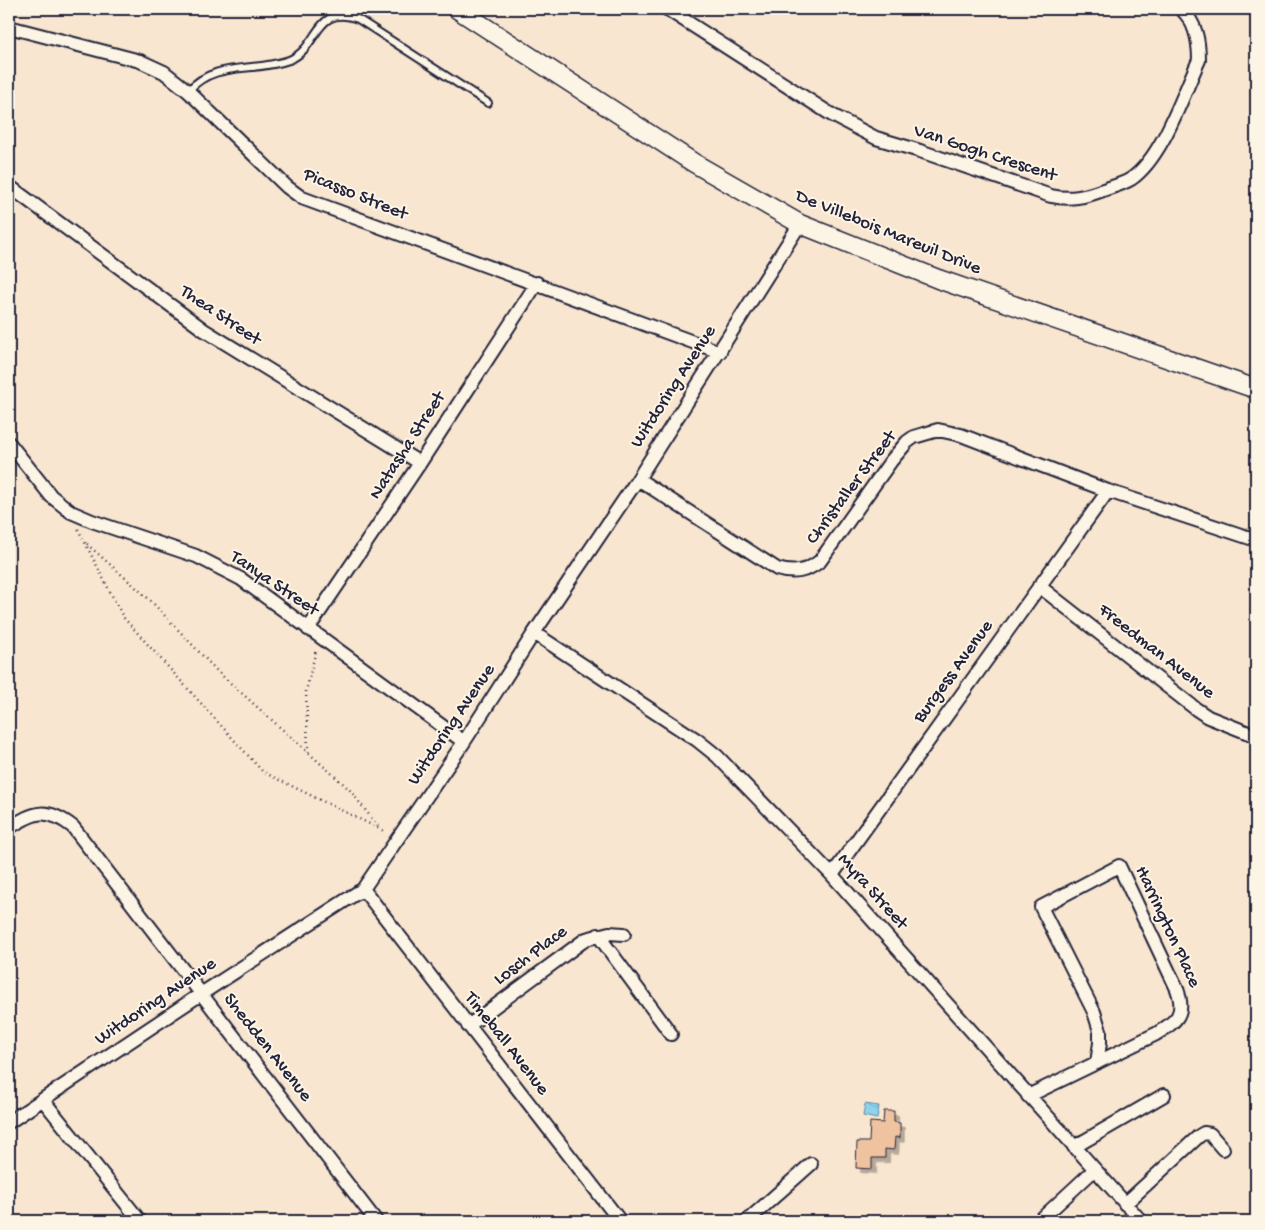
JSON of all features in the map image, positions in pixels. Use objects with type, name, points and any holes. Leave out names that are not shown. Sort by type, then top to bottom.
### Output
[{"type":"main road","name":"De Villebois Mareuil Drive","points":[[457,9],[694,163],[800,224],[938,279],[1256,390]]},
{"type":"street","name":"Van Gogh Crescent","points":[[668,9],[832,115],[876,138],[1064,199],[1090,195],[1130,179],[1146,165],[1162,140],[1199,60],[1199,46],[1194,27],[1186,13],[1181,9]]},
{"type":"street","name":"Picasso Street","points":[[9,27],[140,60],[164,72],[188,91],[287,187],[302,198],[720,352]]},
{"type":"street","name":"Thea Street","points":[[9,186],[204,330],[420,463]]},
{"type":"street","name":"Witdoring Avenue","points":[[9,1122],[363,889],[464,742],[534,633],[638,479],[800,224]]},
{"type":"street","name":"Natasha Street","points":[[308,629],[420,463],[537,283]]},
{"type":"street","name":"Christaller Street","points":[[638,479],[777,569],[791,573],[811,568],[820,561],[891,460],[914,437],[938,430],[961,435],[1108,491],[1256,540]]},
{"type":"street","name":"Tanya Street","points":[[9,443],[51,496],[71,512],[92,521],[196,556],[241,579],[464,742]]},
{"type":"street","name":"Burgess Avenue","points":[[832,875],[1108,491]]},
{"type":"street","name":"Freedman Avenue","points":[[1040,586],[1196,709],[1223,724],[1256,736]]},
{"type":"street","name":"Myra Street","points":[[534,633],[697,740],[717,756],[832,875],[1033,1093],[1074,1147],[1141,1221]]},
{"type":"street","name":"Shedden Avenue","points":[[9,828],[36,814],[52,814],[74,827],[376,1221]]},
{"type":"street","name":"Harrington Place","points":[[1033,1093],[1156,1034],[1169,1026],[1180,1014],[1182,1001],[1119,866],[1041,907],[1094,1012],[1100,1031],[1097,1062]]},
{"type":"street","name":"Timeball Avenue","points":[[363,889],[620,1221]]},
{"type":"street","name":"Losch Place","points":[[468,1026],[586,939],[609,933],[624,934]]},
{"type":"street","points":[[598,935],[671,1034]]},
{"type":"street","points":[[1074,1147],[1164,1095]]},
{"type":"street","points":[[43,1100],[140,1221]]},
{"type":"street","points":[[1125,1204],[1204,1133],[1210,1134],[1223,1148]]},
{"type":"street","points":[[747,1221],[811,1164]]},
{"type":"street","points":[[1039,1221],[1094,1170]]},
{"type":"lane","points":[[188,91],[195,82],[208,75],[290,60],[306,48],[314,33],[324,21],[340,14],[345,14],[364,23],[488,103]]},
{"type":"path","points":[[71,512],[123,617],[263,772],[381,830],[399,836]]},
{"type":"path","points":[[85,543],[150,600],[218,672],[349,789],[381,830]]},
{"type":"path","points":[[308,752],[306,691],[315,651],[322,640]]},
{"type":"water","points":[[865,1104],[879,1106],[877,1119],[863,1116]]},
{"type":"building","points":[[884,1111],[894,1111],[894,1122],[900,1123],[900,1138],[895,1137],[894,1150],[885,1149],[885,1158],[872,1158],[872,1169],[856,1168],[857,1142],[869,1142],[870,1122],[883,1123]]}]
